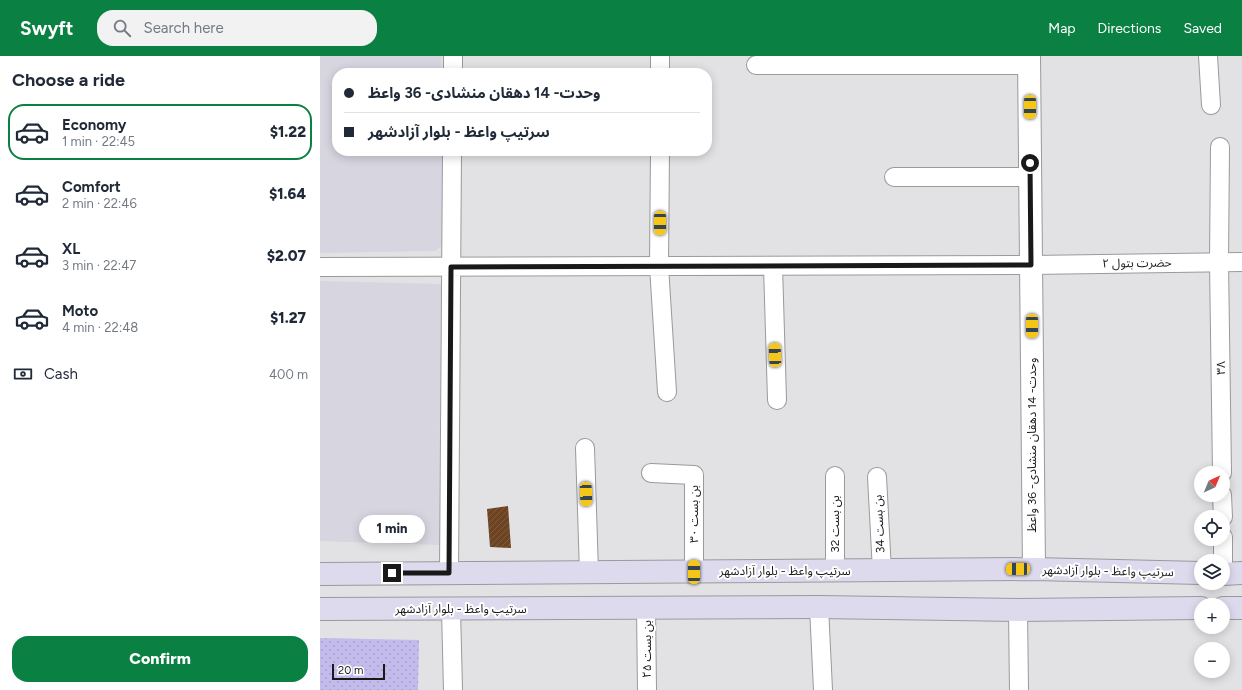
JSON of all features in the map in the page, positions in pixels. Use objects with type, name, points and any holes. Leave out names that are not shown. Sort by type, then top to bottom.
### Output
[{"type":"main road","name":"سرتیپ واعظ - بلوار آزادشهر","points":[[320,574],[1034,569],[1194,573]]},
{"type":"main road","points":[[1230,574],[1242,573]]},
{"type":"main road","name":"سرتیپ واعظ - بلوار آزادشهر","points":[[320,609],[819,607],[1018,610],[1194,608]]},
{"type":"main road","points":[[1230,608],[1242,608]]},
{"type":"street","points":[[453,56],[453,68]]},
{"type":"street","points":[[660,56],[660,68]]},
{"type":"street","points":[[1208,56],[1211,105]]},
{"type":"street","points":[[756,65],[1030,60]]},
{"type":"street","name":"وحدت- 14 دهقان منشادی- 36 واعظ","points":[[1030,60],[1034,569]]},
{"type":"street","name":"۳۸","points":[[1220,147],[1219,262],[1222,466]]},
{"type":"street","points":[[449,573],[452,156]]},
{"type":"street","points":[[660,156],[660,266],[667,392]]},
{"type":"street","points":[[894,177],[1030,177]]},
{"type":"street","name":"حضرت بتول ۲","points":[[320,266],[1031,265],[1242,262]]},
{"type":"street","points":[[773,266],[777,400]]},
{"type":"street","points":[[585,448],[589,572]]},
{"type":"street","name":"بن بست ۳۰","points":[[651,473],[694,475],[694,572]]},
{"type":"street","name":"بن بست 32","points":[[835,476],[835,571]]},
{"type":"street","name":"بن بست 34","points":[[877,477],[882,571]]},
{"type":"street","points":[[819,607],[823,690]]},
{"type":"street","name":"بن بست ۲۵","points":[[646,608],[647,690]]},
{"type":"street","points":[[451,609],[453,690]]},
{"type":"street","points":[[1018,610],[1020,690]]},
{"type":"shaded area","points":[[320,56],[441,56],[442,68],[332,68],[332,156],[442,156],[442,246],[435,251],[320,253]]},
{"type":"shaded area","points":[[320,281],[441,284],[439,545],[320,541]]},
{"type":"shaded area","points":[[320,638],[419,640],[418,690],[320,690]]},
{"type":"building","points":[[508,506],[511,548],[490,547],[487,509]]},
{"type":"route","points":[[392,573],[449,573],[451,267],[1031,265],[1030,163]]}]
